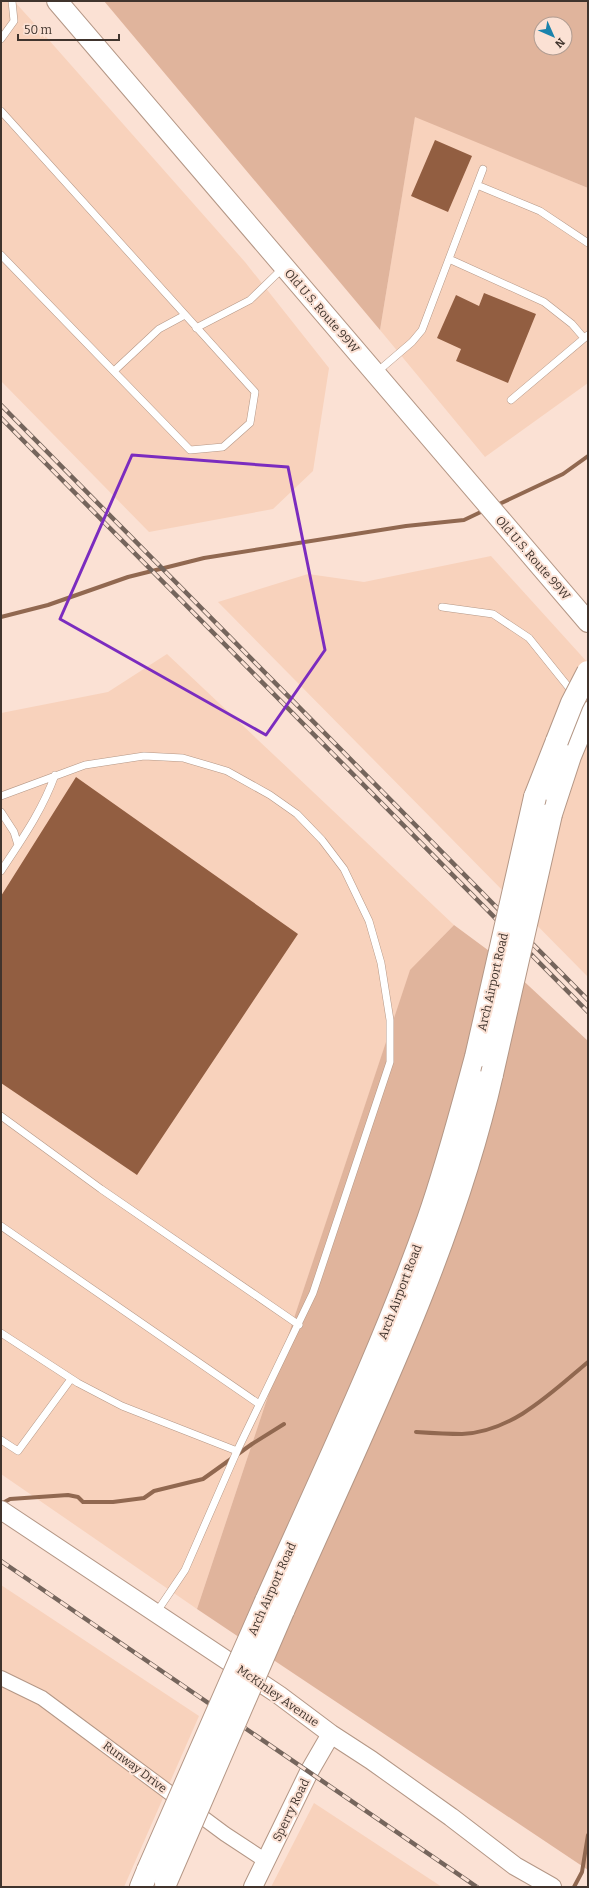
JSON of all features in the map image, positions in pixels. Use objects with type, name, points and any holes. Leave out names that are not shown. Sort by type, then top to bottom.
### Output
[{"type":"main road","name":"Old U.S. Route 99W","points":[[57,1],[466,479],[518,542],[588,622]]},
{"type":"main road","name":"Arch Airport Road","points":[[154,1881],[275,1606],[425,1284],[458,1194],[492,1074],[551,814],[572,703],[588,672]]},
{"type":"main road","name":"Arch Airport Road","points":[[275,1606],[387,1328],[447,1164],[476,1057],[535,797],[563,748],[588,713]]},
{"type":"street","name":"McKinley Avenue","points":[[1,1510],[279,1695],[331,1734],[384,1769],[515,1866],[552,1887]]},
{"type":"street","name":"Runway Drive","points":[[1,1678],[42,1698],[225,1834],[266,1861]]},
{"type":"street","name":"Sperry Road","points":[[253,1887],[309,1772],[331,1734]]},
{"type":"lane","points":[[1,39],[14,21],[12,1]]},
{"type":"lane","points":[[1,111],[255,392],[250,423],[223,448],[190,450],[1,255]]},
{"type":"lane","points":[[376,374],[412,342],[422,330],[483,169]]},
{"type":"lane","points":[[477,185],[540,211],[588,242]]},
{"type":"lane","points":[[449,259],[544,302],[586,336],[511,400]]},
{"type":"lane","points":[[196,328],[250,300],[284,267]]},
{"type":"lane","points":[[114,371],[159,329],[185,315]]},
{"type":"lane","points":[[442,607],[493,614],[529,638],[558,677],[588,709]]},
{"type":"lane","points":[[1,796],[85,765],[144,756],[183,758],[227,772],[270,795],[297,814],[322,840],[344,869],[369,921],[382,963],[390,1020],[390,1062],[313,1293],[299,1325],[237,1451],[186,1570],[156,1613]]},
{"type":"lane","points":[[1,871],[45,801],[55,775]]},
{"type":"lane","points":[[1,812],[14,832],[18,845]]},
{"type":"lane","points":[[1,1116],[101,1189],[299,1325]]},
{"type":"lane","points":[[1,1226],[259,1404]]},
{"type":"lane","points":[[1,1333],[71,1379],[122,1406],[237,1451]]},
{"type":"lane","points":[[1,1440],[18,1451],[71,1379]]},
{"type":"highlighted area","points":[[132,455],[288,467],[325,650],[266,735],[60,619]]},
{"type":"shaded area","points":[[1,1],[14,1],[33,22],[245,262],[329,368],[313,471],[273,509],[149,532],[1,381]]},
{"type":"shaded area","points":[[104,1],[588,1],[588,188],[415,117],[380,330]]},
{"type":"shaded area","points":[[415,116],[588,188],[588,383],[485,457],[380,330]]},
{"type":"shaded area","points":[[491,556],[588,663],[588,977],[218,602],[308,574],[364,582]]},
{"type":"shaded area","points":[[167,654],[454,925],[410,971],[197,1609],[1,1474],[1,713],[108,692]]},
{"type":"shaded area","points":[[454,925],[500,959],[588,1041],[588,1870],[197,1609],[410,970]]},
{"type":"shaded area","points":[[1,1585],[199,1716],[124,1887],[1,1887]]},
{"type":"shaded area","points":[[314,1803],[442,1887],[271,1887]]},
{"type":"building","points":[[435,140],[472,156],[448,212],[411,196]]},
{"type":"building","points":[[484,293],[536,314],[508,383],[456,361],[461,349],[437,338],[456,295],[479,306]]},
{"type":"building","points":[[76,777],[298,934],[137,1175],[1,1083],[1,896]]},
{"type":"waterway","points":[[495,506],[563,474],[588,456]]},
{"type":"waterway","points":[[1,617],[48,605],[128,577],[204,558],[406,526],[464,520],[485,510]]},
{"type":"waterway","points":[[416,1432],[462,1434],[480,1432],[498,1426],[514,1419],[530,1409],[588,1362]]},
{"type":"waterway","points":[[1,1504],[10,1499],[68,1495],[78,1497],[83,1502],[113,1502],[144,1498],[154,1491],[203,1479],[252,1444],[284,1424]]},
{"type":"waterway","points":[[574,1887],[582,1872],[588,1835]]},
{"type":"railway","points":[[1,405],[588,1000]]},
{"type":"railway","points":[[1,418],[588,1012]]},
{"type":"railway","points":[[1,1561],[477,1887]]}]
